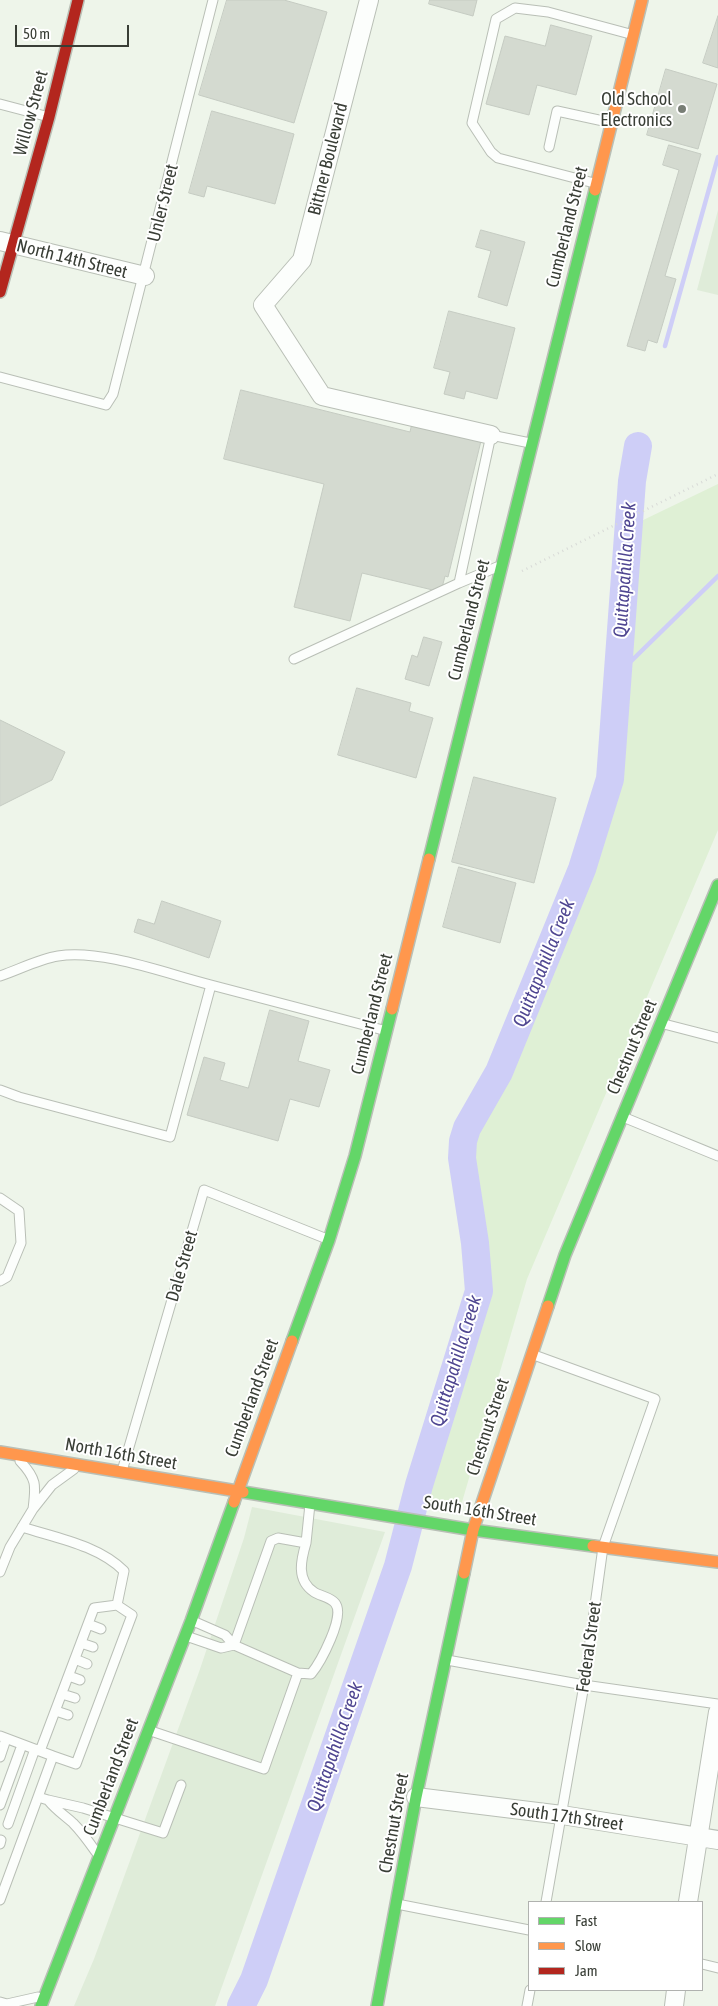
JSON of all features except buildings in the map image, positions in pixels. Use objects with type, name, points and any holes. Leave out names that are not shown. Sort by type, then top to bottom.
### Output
[{"type":"main road","name":"Willow Street","points":[[0,292],[6,242],[49,117],[78,0]]},
{"type":"main road","name":"Cumberland Street","points":[[41,2006],[191,1621],[329,1240],[355,1156],[642,0]]},
{"type":"main road","name":"Chestnut Street","points":[[378,2006],[416,1796],[473,1530],[564,1255],[715,898],[718,885]]},
{"type":"main road","name":"North 16th Street","points":[[0,1452],[237,1492]]},
{"type":"main road","name":"South 16th Street","points":[[237,1492],[396,1516],[473,1530],[718,1562]]},
{"type":"street","name":"Bittner Boulevard","points":[[369,0],[302,260],[263,305],[322,396],[491,435]]},
{"type":"street","name":"North 14th Street","points":[[6,242],[145,276]]},
{"type":"street","points":[[688,1901],[718,1712]]},
{"type":"street","name":"South 17th Street","points":[[416,1796],[562,1815],[718,1840]]},
{"type":"street","points":[[674,2006],[676,1991]]},
{"type":"lane","name":"Unler Street","points":[[0,377],[106,405],[113,394],[145,276],[214,0]]},
{"type":"lane","points":[[596,184],[498,158],[483,141],[472,123],[496,19],[515,8],[548,12],[633,35]]},
{"type":"lane","points":[[0,104],[49,117]]},
{"type":"lane","points":[[549,147],[557,111],[611,123]]},
{"type":"lane","points":[[459,583],[491,435],[532,443]]},
{"type":"lane","points":[[294,660],[459,583],[501,566]]},
{"type":"lane","points":[[0,976],[56,956],[77,954],[99,956],[386,1031]]},
{"type":"lane","points":[[0,1090],[19,1098],[170,1136],[211,985]]},
{"type":"lane","points":[[661,1023],[718,1038]]},
{"type":"lane","points":[[622,1117],[718,1156]]},
{"type":"lane","name":"Dale Street","points":[[122,1472],[204,1190],[329,1240]]},
{"type":"lane","points":[[0,1198],[18,1211],[21,1244],[6,1277],[0,1280]]},
{"type":"lane","name":"Federal Street","points":[[531,1354],[656,1399],[603,1546],[584,1685],[546,1901]]},
{"type":"lane","points":[[13,1454],[32,1475],[35,1482],[33,1509]]},
{"type":"lane","points":[[0,1572],[10,1547],[33,1509],[52,1485],[81,1465]]},
{"type":"lane","points":[[191,1621],[225,1635],[234,1645],[298,1673],[310,1674],[319,1664],[337,1620],[337,1607],[334,1602],[314,1592],[306,1585],[301,1574],[310,1503]]},
{"type":"lane","points":[[22,1527],[88,1548],[111,1558],[124,1570],[118,1605]]},
{"type":"lane","points":[[234,1645],[271,1541],[278,1538],[306,1542]]},
{"type":"lane","points":[[0,1757],[3,1737],[38,1750],[53,1756],[76,1764],[87,1722],[120,1636],[132,1615],[118,1605],[94,1608],[56,1711],[38,1750],[8,1824]]},
{"type":"lane","points":[[88,1624],[101,1629]]},
{"type":"lane","points":[[185,1636],[221,1648],[234,1645]]},
{"type":"lane","points":[[82,1642],[93,1647]]},
{"type":"lane","points":[[75,1659],[87,1664]]},
{"type":"lane","points":[[445,1660],[584,1685],[718,1704]]},
{"type":"lane","points":[[149,1730],[264,1769],[298,1673]]},
{"type":"lane","points":[[69,1676],[80,1680]]},
{"type":"lane","points":[[62,1694],[74,1698]]},
{"type":"lane","points":[[56,1711],[68,1715]]},
{"type":"lane","points":[[0,1805],[22,1744]]},
{"type":"lane","points":[[0,1900],[53,1756]]},
{"type":"lane","points":[[38,1797],[163,1833],[181,1785]]},
{"type":"lane","points":[[48,1800],[58,1813],[70,1821],[85,1836],[99,1856]]},
{"type":"lane","points":[[397,1904],[528,1930]]},
{"type":"lane","points":[[703,1964],[718,1968]]},
{"type":"lane","points":[[527,2006],[530,1991]]},
{"type":"lane","points":[[0,2002],[7,2004],[33,2000],[45,1994]]},
{"type":"path","points":[[496,583],[718,474]]},
{"type":"shaded area","points":[[718,210],[718,295],[697,290]]},
{"type":"shaded area","points":[[718,484],[718,830],[527,1279],[460,1509],[425,1501],[488,1292],[471,1151],[473,1135],[508,1075],[594,865],[617,781],[637,523]]},
{"type":"shaded area","points":[[252,1507],[385,1532],[215,2006],[74,2006],[94,1959],[199,1672],[244,1538]]},
{"type":"waterway","name":"Quittapahilla Creek","points":[[665,346],[718,157]]},
{"type":"waterway","name":"Quittapahilla Creek","points":[[241,2006],[254,1980],[398,1566],[419,1485],[479,1291],[475,1243],[462,1158],[463,1141],[467,1128],[499,1072],[582,869],[610,779],[632,481],[638,446]]},
{"type":"waterway","points":[[619,673],[718,576]]},
{"type":"traffic: fast","points":[[429,859],[595,190]]},
{"type":"traffic: fast","points":[[548,1306],[565,1255],[718,885]]},
{"type":"traffic: fast","points":[[292,1341],[329,1240],[355,1156],[392,1009]]},
{"type":"traffic: fast","points":[[243,1492],[473,1530],[593,1546]]},
{"type":"traffic: fast","points":[[41,2006],[191,1621],[234,1502]]},
{"type":"traffic: fast","points":[[377,2006],[416,1797],[464,1573]]},
{"type":"traffic: slow","points":[[595,190],[642,0]]},
{"type":"traffic: slow","points":[[392,1009],[429,859]]},
{"type":"traffic: slow","points":[[464,1573],[473,1530],[548,1306]]},
{"type":"traffic: slow","points":[[234,1502],[292,1341]]},
{"type":"traffic: slow","points":[[0,1452],[243,1492]]},
{"type":"traffic: slow","points":[[593,1546],[718,1562]]},
{"type":"traffic: jam","points":[[0,292],[49,117],[78,0]]},
{"type":"place","name":"Old School Electronics","points":[[682,109]]}]
